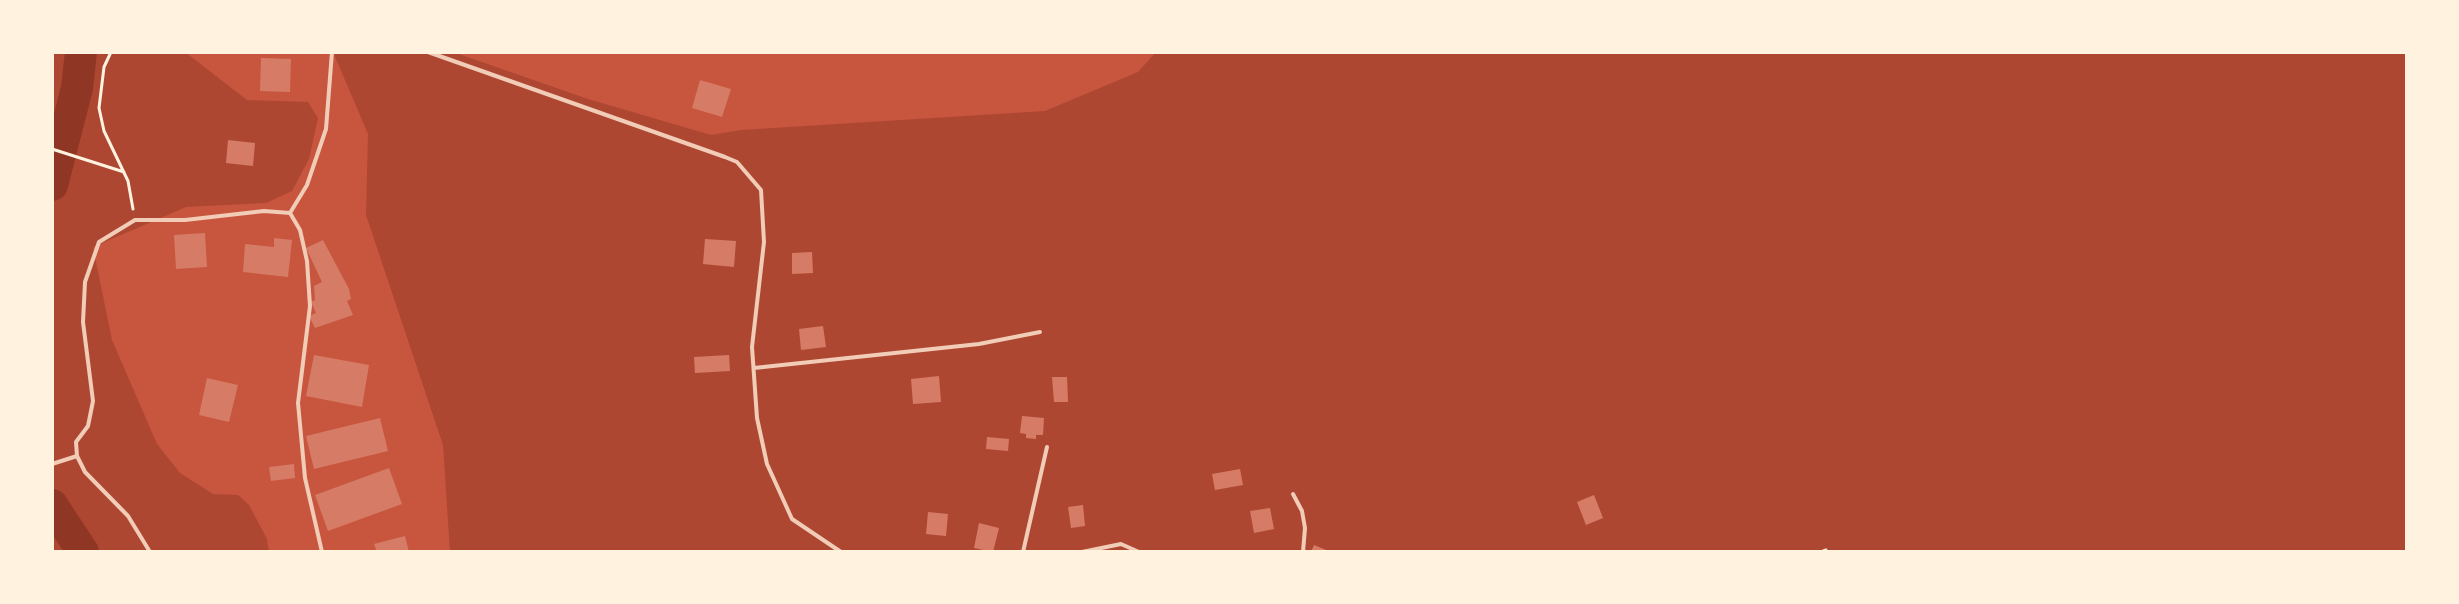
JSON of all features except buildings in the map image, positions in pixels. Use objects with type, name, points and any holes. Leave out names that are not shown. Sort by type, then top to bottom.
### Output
[{"type":"lane","points":[[290,213],[307,185],[326,129],[332,52]]},
{"type":"lane","points":[[428,52],[737,162],[761,190],[764,199],[752,347],[757,418],[767,464],[792,519],[841,552]]},
{"type":"lane","points":[[150,552],[128,516],[85,472],[75,457],[76,442],[88,426],[93,401],[83,322],[85,282],[99,242],[135,220],[185,220],[264,211],[290,213]]},
{"type":"lane","points":[[290,213],[300,230],[307,261],[310,306],[298,403],[305,478],[322,552]]},
{"type":"lane","points":[[754,368],[979,344],[1040,332]]},
{"type":"lane","points":[[1023,552],[1047,447]]},
{"type":"lane","points":[[52,464],[75,457]]},
{"type":"lane","points":[[1293,494],[1304,520],[1303,552]]},
{"type":"lane","points":[[1082,552],[1121,544],[1139,552]]},
{"type":"path","points":[[111,52],[104,67],[99,108],[104,131],[124,172],[135,220]]},
{"type":"path","points":[[52,149],[124,172]]},
{"type":"shaded area","points":[[52,52],[185,52],[247,100],[308,102],[318,118],[309,159],[292,191],[266,203],[186,207],[93,247],[112,340],[157,444],[180,473],[213,494],[238,495],[249,505],[267,539],[269,552],[52,552]]},
{"type":"shaded area","points":[[333,52],[453,52],[588,99],[711,135],[741,130],[1045,111],[1138,72],[1156,52],[2407,52],[2407,552],[450,552],[443,445],[366,215],[368,134]]},
{"type":"waterway","points":[[52,185],[77,88],[81,52]]},
{"type":"waterway","points":[[52,505],[83,552]]}]
